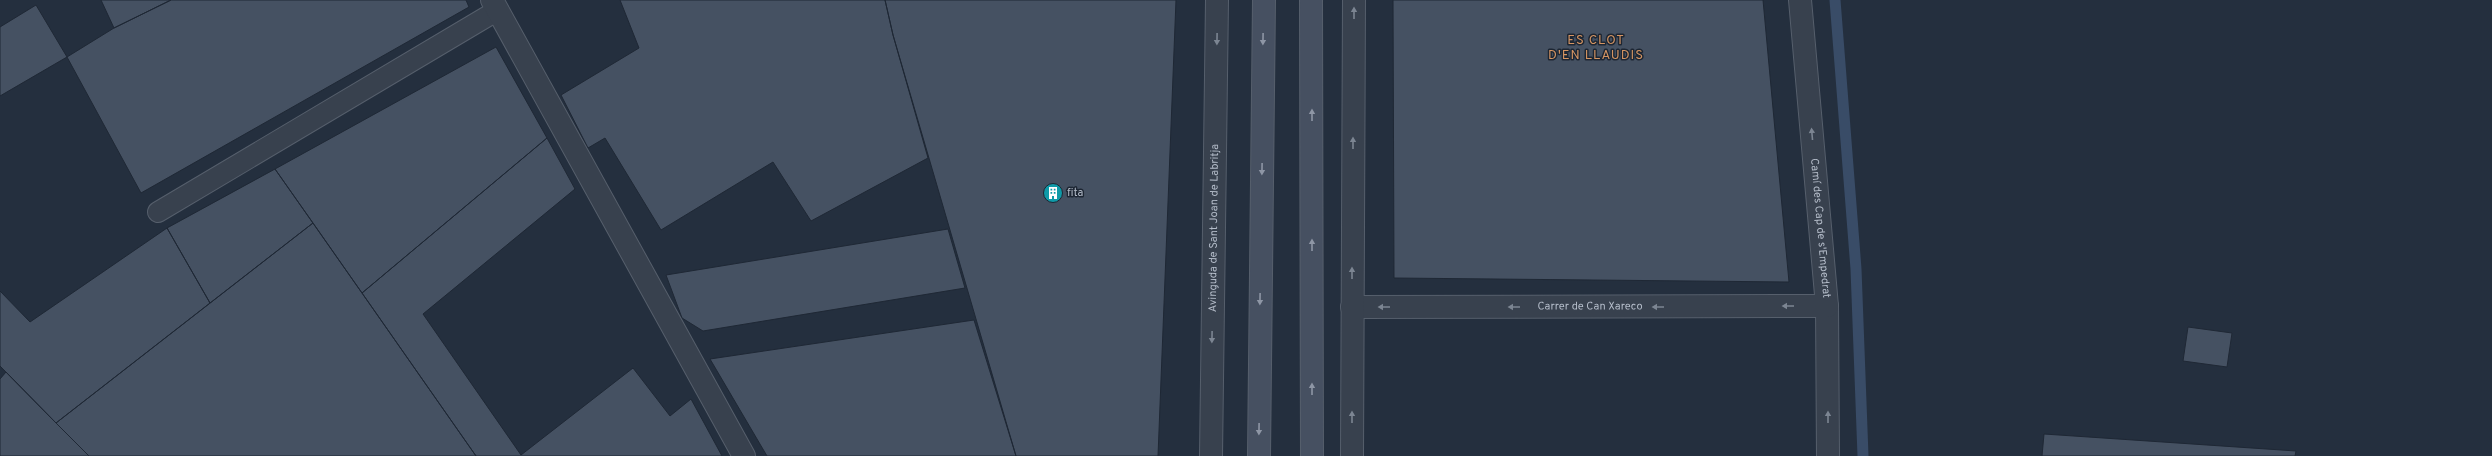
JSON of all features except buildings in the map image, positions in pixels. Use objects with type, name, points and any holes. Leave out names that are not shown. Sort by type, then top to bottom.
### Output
[{"type":"main road","points":[[1258,456],[1264,0]]},
{"type":"main road","points":[[1311,0],[1312,456]]},
{"type":"street","name":"Avinguda de Sant Joan de Labritja","points":[[1211,456],[1217,0]]},
{"type":"street","points":[[1352,456],[1354,0]]},
{"type":"street","name":"Camí des Cap de s'Empedrat","points":[[1800,0],[1827,306],[1828,456]]},
{"type":"street","points":[[495,5],[744,456]]},
{"type":"street","name":"Carrer de Can Xareco","points":[[1352,307],[1827,306]]},
{"type":"lane","points":[[158,212],[495,5]]},
{"type":"waterway","points":[[1835,0],[1856,269],[1863,456]]},
{"type":"place","name":"fita","points":[[1053,193]]},
{"type":"district","name":"ES CLOT D'EN LLAUDIS","points":[[1596,48]]}]
